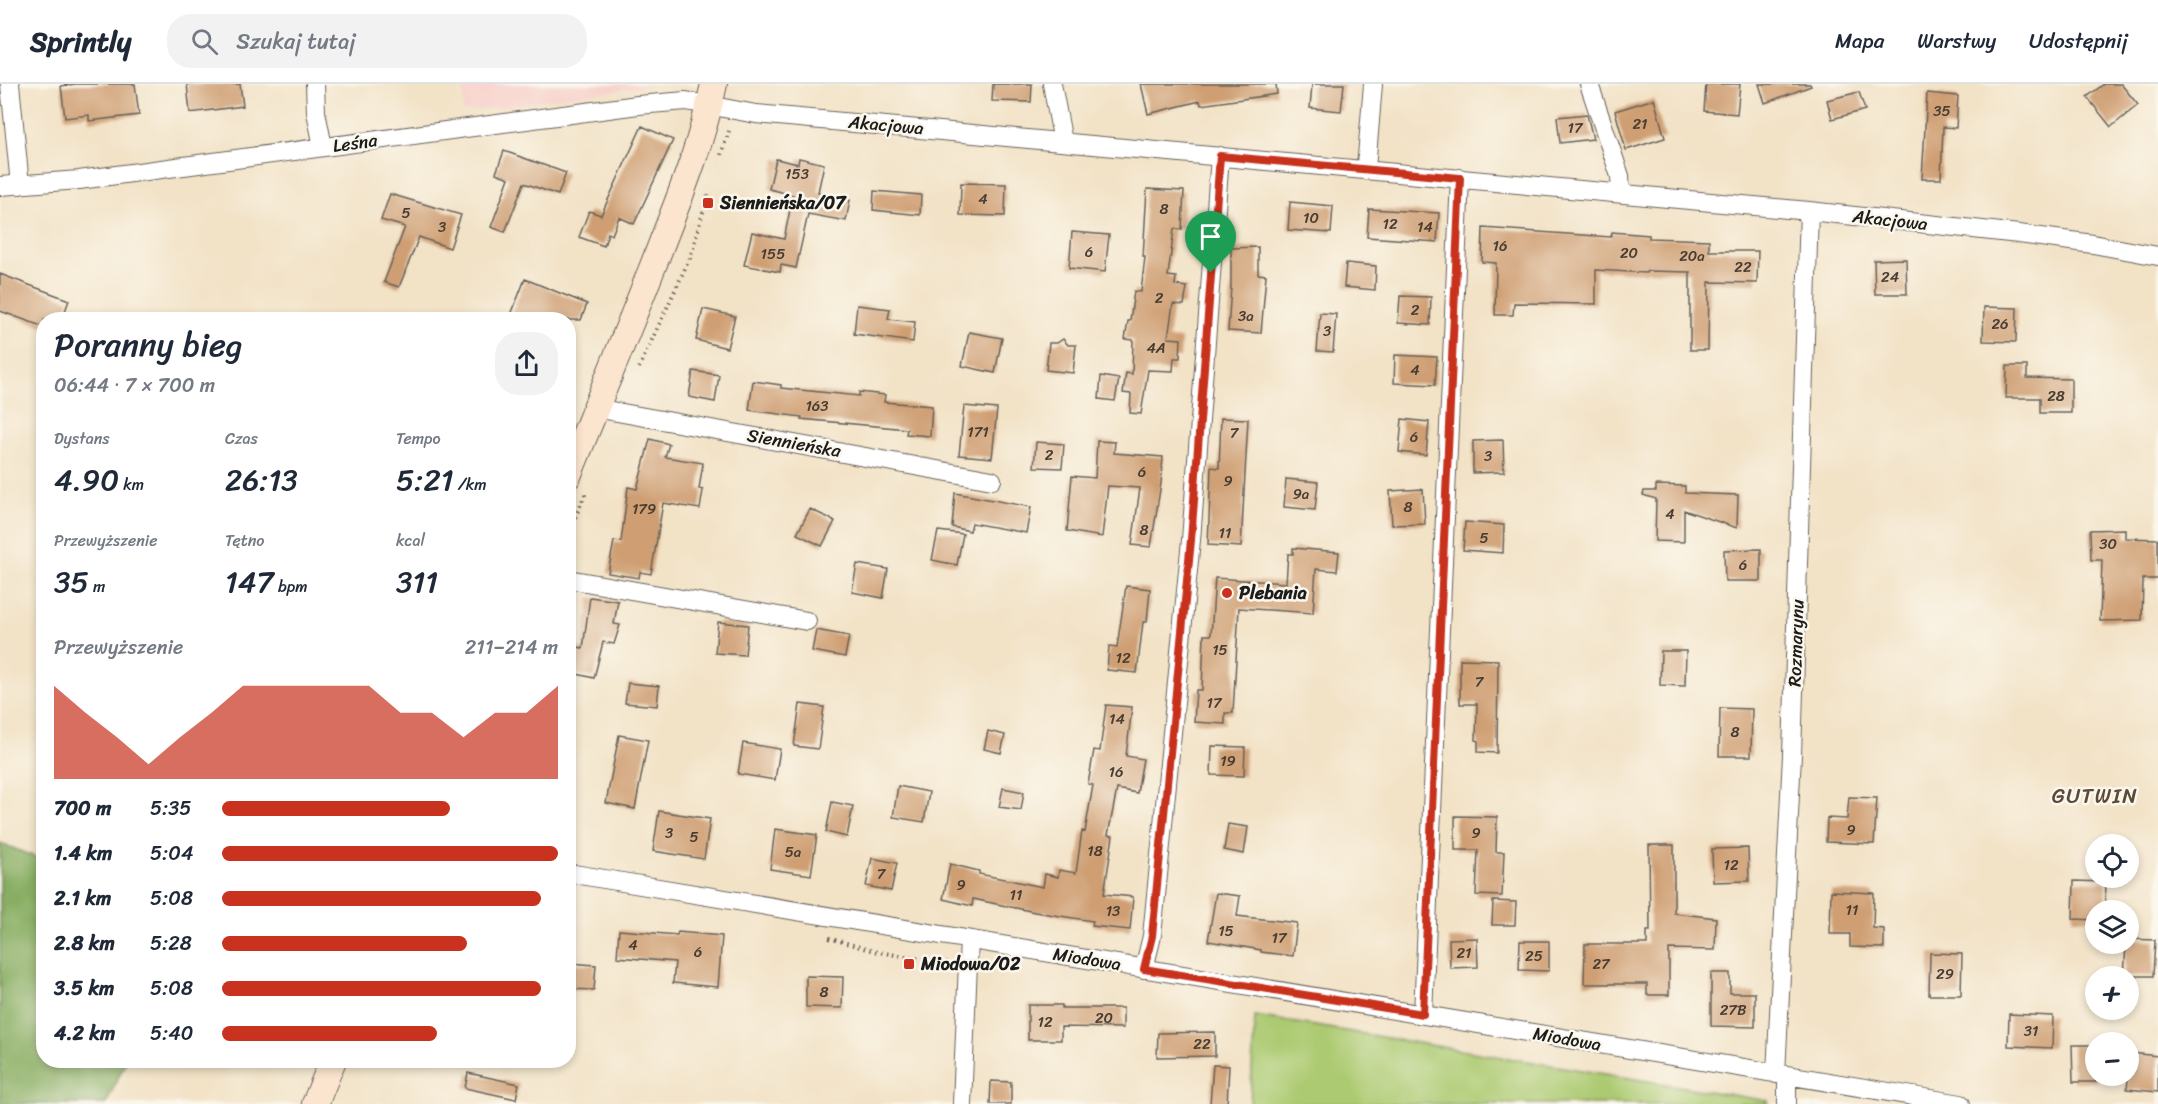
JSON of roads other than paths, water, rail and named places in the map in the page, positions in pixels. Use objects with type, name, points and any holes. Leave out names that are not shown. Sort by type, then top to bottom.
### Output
[{"type":"main road","points":[[576,457],[676,206],[712,95]]},
{"type":"main road","points":[[315,1104],[330,1068]]},
{"type":"street","points":[[10,84],[20,185]]},
{"type":"street","points":[[315,84],[316,112],[323,147]]},
{"type":"street","points":[[1052,84],[1063,142]]},
{"type":"street","points":[[1365,169],[1373,84]]},
{"type":"street","points":[[1589,84],[1620,176],[1622,193]]},
{"type":"street","name":"Leśna","points":[[0,186],[79,180],[638,105],[687,101],[712,95]]},
{"type":"street","name":"Akacjowa","points":[[712,95],[756,114],[1809,211],[2040,237],[2158,256]]},
{"type":"street","points":[[1144,969],[1152,936],[1190,551],[1220,156]]},
{"type":"street","points":[[1423,1014],[1460,178]]},
{"type":"street","name":"Rozmarynu","points":[[1786,1104],[1782,1075],[1809,211]]},
{"type":"street","name":"Siennieńska","points":[[596,408],[992,480]]},
{"type":"street","points":[[576,580],[807,621]]},
{"type":"street","name":"Miodowa","points":[[576,874],[1961,1104]]},
{"type":"street","points":[[962,1104],[969,940]]},
{"type":"place","name":"Siennieńska/07","points":[[708,203]]},
{"type":"place","name":"Plebania","points":[[1227,593]]},
{"type":"place","name":"Miodowa/02","points":[[909,964]]},
{"type":"district","name":"GUTWIN","points":[[2095,796]]}]
